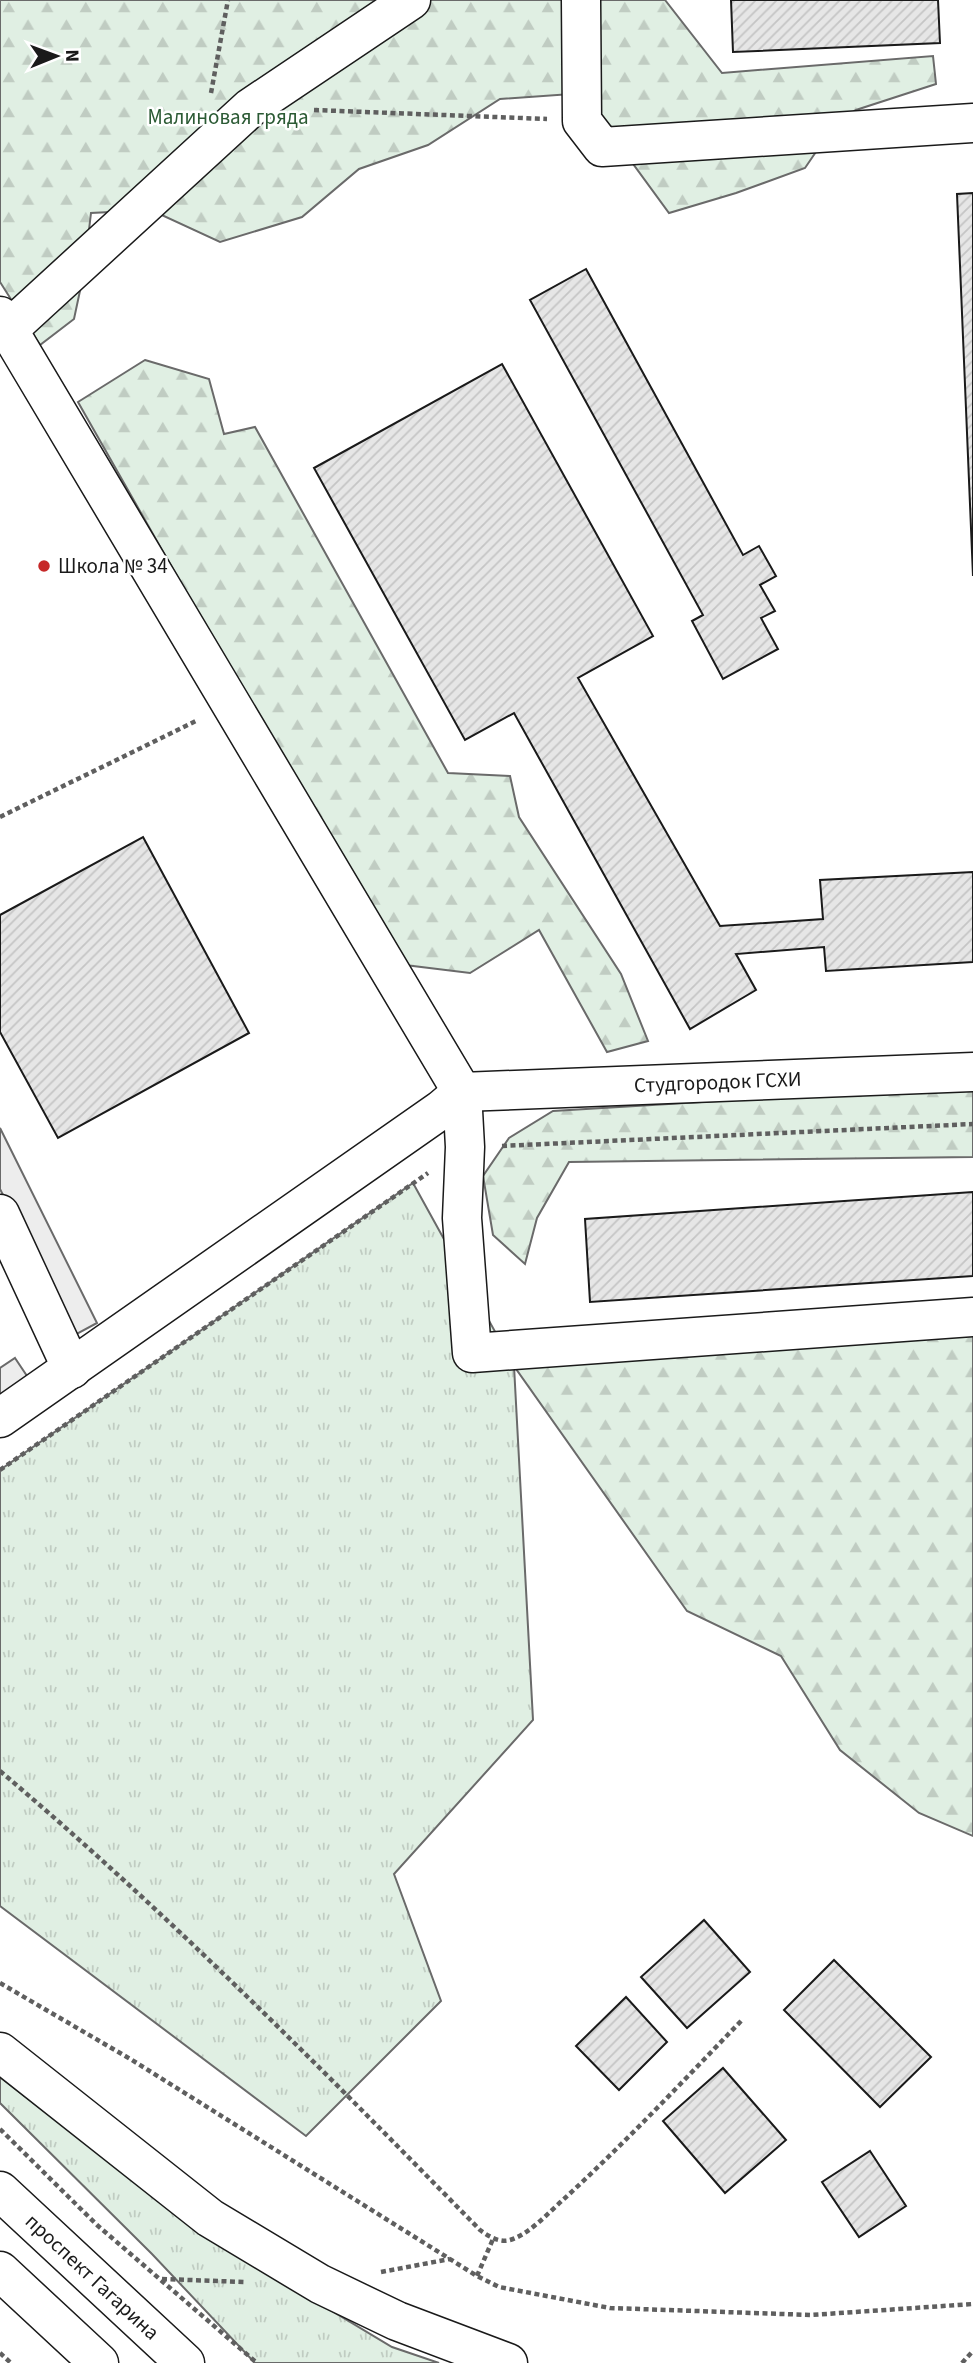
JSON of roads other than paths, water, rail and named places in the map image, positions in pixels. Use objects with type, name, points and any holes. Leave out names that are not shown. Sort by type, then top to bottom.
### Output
[{"type":"street","points":[[411,0],[250,108],[4,323],[462,1092],[465,1147],[462,1218],[472,1353],[973,1317]]},
{"type":"street","points":[[581,0],[582,121],[601,147],[973,123]]},
{"type":"street","name":"Студгородок ГСХИ","points":[[462,1092],[973,1072]]},
{"type":"street","points":[[0,1418],[442,1109],[462,1092]]},
{"type":"street","points":[[0,1214],[72,1368]]},
{"type":"street","points":[[0,2052],[210,2218],[331,2289],[397,2321],[508,2363]]},
{"type":"street","name":"проспект Гагарина","points":[[0,2191],[185,2363]]},
{"type":"street","points":[[0,2271],[99,2363]]},
{"type":"place","name":"Школа № 34","points":[[44,566]]},
{"type":"park label","name":"Малиновая гряда","points":[[228,117]]}]
